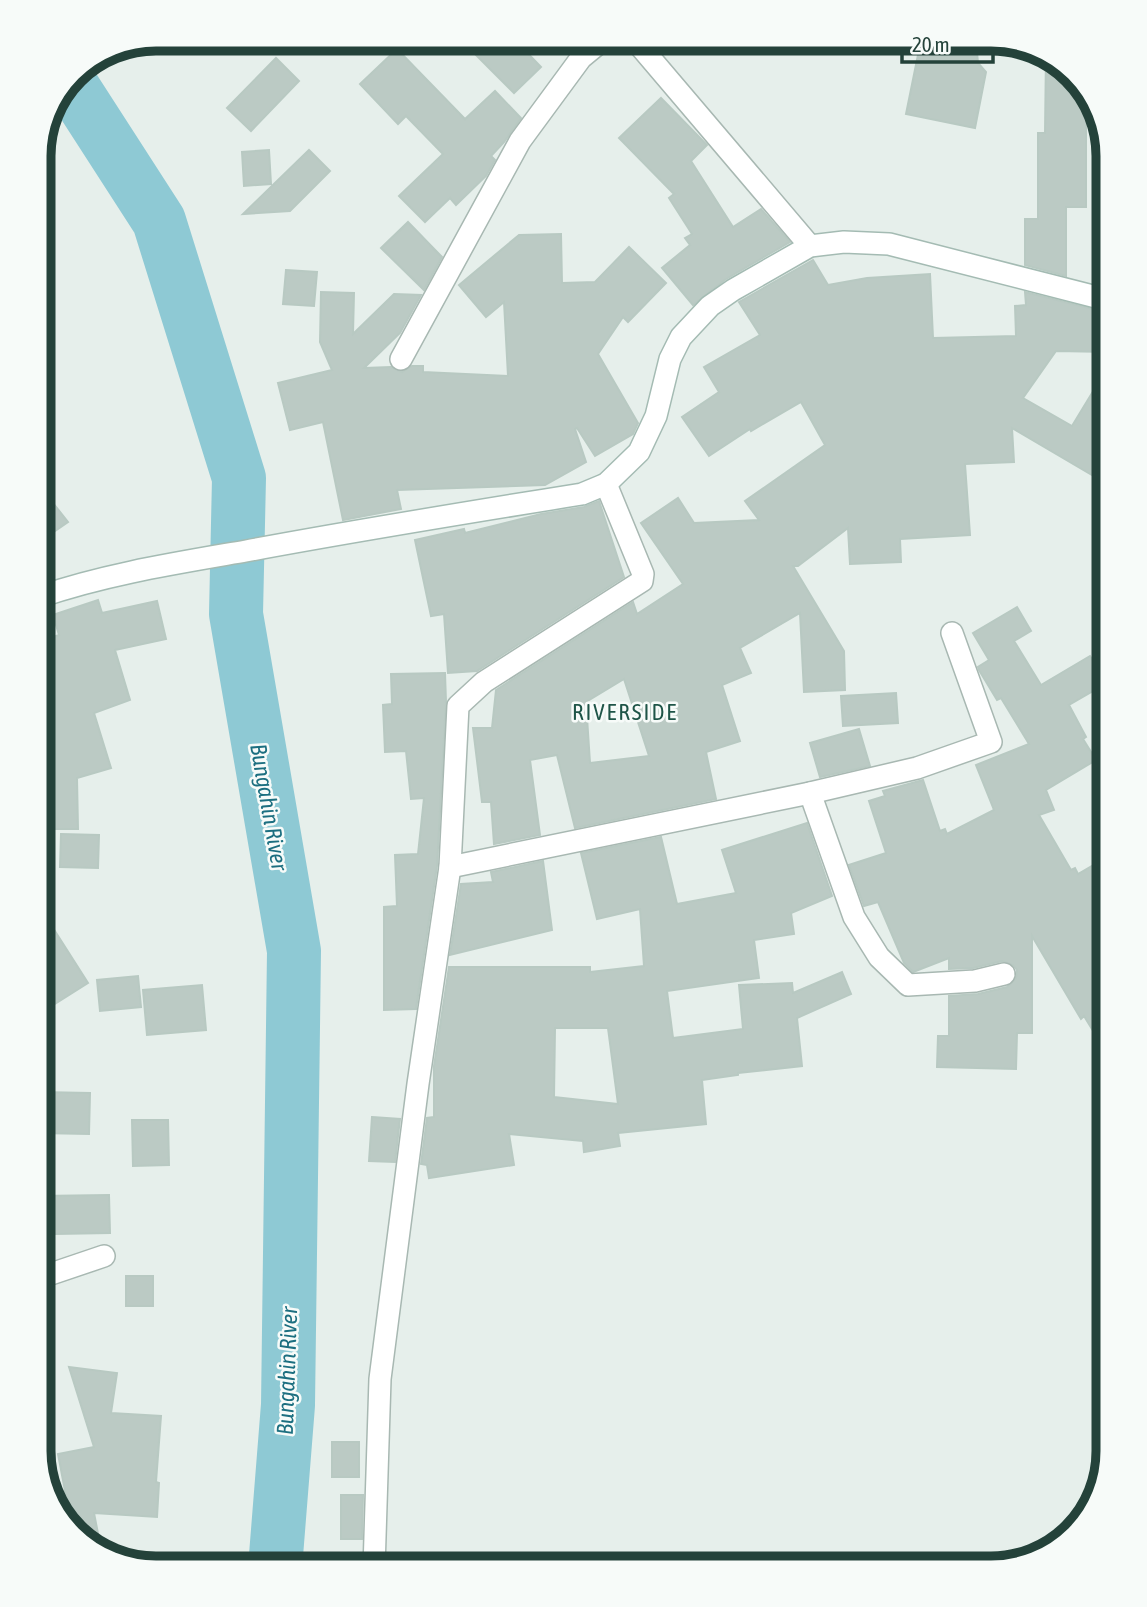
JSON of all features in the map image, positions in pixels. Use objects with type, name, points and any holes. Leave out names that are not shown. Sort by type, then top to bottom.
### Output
[{"type":"street","points":[[401,359],[520,141],[590,51]]},
{"type":"street","points":[[644,51],[810,246]]},
{"type":"street","points":[[51,593],[151,568],[582,494],[606,484],[639,452],[656,416],[670,359],[681,337],[710,306],[810,246],[844,242],[889,244],[1096,297]]},
{"type":"street","points":[[374,1556],[380,1379],[418,1084],[450,867],[458,706],[484,682],[642,581],[643,574],[606,484]]},
{"type":"street","points":[[450,867],[810,793],[917,768],[991,742],[952,633]]},
{"type":"street","points":[[810,793],[854,917],[878,957],[908,985],[975,981],[1004,974]]},
{"type":"street","points":[[51,1274],[104,1256]]},
{"type":"building","points":[[395,51],[399,51],[465,119],[495,91],[521,118],[491,156],[495,160],[486,176],[456,205],[450,198],[425,222],[399,196],[443,154],[406,116],[398,124],[360,84]]},
{"type":"building","points":[[472,51],[526,51],[541,67],[514,93]]},
{"type":"building","points":[[919,51],[977,52],[978,63],[986,72],[975,128],[906,114]]},
{"type":"building","points":[[276,58],[299,81],[251,131],[227,108]]},
{"type":"building","points":[[1046,66],[1066,81],[1075,92],[1091,124],[1086,124],[1086,207],[1066,207],[1066,276],[1025,265],[1025,219],[1038,219],[1038,133],[1045,133]]},
{"type":"building","points":[[661,98],[707,145],[691,161],[733,227],[761,209],[790,242],[726,279],[693,305],[662,268],[690,245],[685,238],[692,234],[669,198],[674,194],[619,138]]},
{"type":"building","points":[[269,150],[271,184],[244,186],[242,152]]},
{"type":"building","points":[[309,150],[330,171],[290,211],[243,214]]},
{"type":"building","points":[[408,222],[442,257],[424,290],[381,248]]},
{"type":"building","points":[[561,234],[562,283],[595,282],[629,247],[666,283],[628,322],[623,317],[598,354],[638,423],[633,434],[595,456],[577,428],[575,429],[586,462],[545,485],[397,490],[401,509],[343,520],[323,422],[290,430],[278,383],[332,370],[320,342],[321,292],[354,293],[353,334],[394,294],[421,295],[400,333],[364,368],[391,367],[402,372],[412,366],[423,366],[423,372],[508,376],[504,302],[486,317],[459,285],[519,235]]},
{"type":"building","points":[[813,260],[828,285],[867,278],[930,274],[933,338],[1016,336],[1015,306],[1026,305],[1025,292],[1096,310],[1096,352],[1056,351],[1023,398],[1072,426],[1096,386],[1096,477],[1012,428],[1014,462],[965,464],[970,535],[900,539],[901,562],[850,564],[848,528],[798,566],[793,566],[844,651],[845,690],[804,692],[800,613],[740,648],[751,673],[722,685],[740,741],[706,752],[716,799],[575,828],[557,755],[530,760],[540,835],[494,844],[491,802],[482,802],[473,728],[492,728],[496,690],[633,602],[637,614],[683,584],[641,523],[678,498],[694,523],[759,520],[745,501],[825,445],[801,402],[751,431],[750,429],[709,456],[682,417],[719,392],[704,367],[760,335],[739,302]],"holes":[[[624,679],[649,756],[590,763],[586,702]]]},
{"type":"building","points":[[286,270],[317,272],[314,306],[283,304]]},
{"type":"building","points":[[599,501],[624,577],[477,671],[448,673],[444,614],[431,616],[415,540],[464,529],[465,533],[541,514],[584,507]]},
{"type":"building","points":[[53,503],[68,522],[51,534]]},
{"type":"building","points":[[98,600],[102,613],[157,601],[166,639],[115,650],[130,700],[94,713],[111,768],[77,778],[78,829],[51,829],[51,638],[59,635],[53,615]]},
{"type":"building","points":[[1017,607],[1031,631],[1014,641],[1041,685],[1090,656],[1096,666],[1096,689],[1069,705],[1086,737],[1083,739],[1096,760],[1046,790],[1054,810],[1039,815],[1071,870],[1075,868],[1078,874],[1096,864],[1096,1036],[1084,1016],[1081,1019],[1032,936],[1032,1033],[1017,1033],[1016,1069],[937,1067],[938,1036],[949,1036],[949,996],[978,994],[1007,987],[1016,978],[1017,970],[1013,965],[1002,961],[973,968],[949,969],[949,958],[913,972],[904,963],[878,902],[864,906],[849,865],[886,853],[869,801],[885,796],[883,791],[923,780],[940,831],[945,829],[947,834],[994,810],[976,765],[1029,744],[1001,698],[997,700],[979,670],[978,667],[989,660],[973,633]]},
{"type":"building","points":[[445,673],[446,702],[437,866],[416,1009],[384,1010],[384,907],[397,906],[395,855],[418,854],[424,798],[411,799],[406,751],[385,752],[383,705],[392,704],[391,674]]},
{"type":"building","points":[[896,693],[898,723],[843,726],[841,696]]},
{"type":"building","points":[[859,729],[870,766],[820,777],[810,743]]},
{"type":"building","points":[[807,823],[832,896],[791,913],[794,934],[754,940],[759,978],[667,991],[673,1038],[743,1029],[739,985],[792,983],[793,993],[842,972],[851,994],[797,1018],[802,1066],[702,1080],[706,1124],[618,1133],[620,1146],[584,1152],[583,1141],[509,1134],[514,1165],[429,1178],[427,1165],[421,1164],[427,1118],[434,1117],[434,1066],[449,967],[590,967],[590,972],[644,966],[640,909],[597,919],[581,853],[661,837],[677,904],[736,893],[722,850]],"holes":[[[555,1028],[608,1028],[618,1104],[554,1097]]]},
{"type":"building","points":[[61,834],[99,835],[98,868],[60,867]]},
{"type":"building","points":[[543,861],[552,930],[450,955],[461,884],[493,882],[491,872]]},
{"type":"building","points":[[51,925],[88,983],[51,1006]]},
{"type":"building","points":[[138,976],[141,1007],[100,1011],[97,980]]},
{"type":"building","points":[[202,985],[206,1030],[147,1035],[143,990]]},
{"type":"building","points":[[51,1092],[90,1093],[89,1134],[51,1133]]},
{"type":"building","points":[[372,1117],[400,1119],[395,1162],[369,1161]]},
{"type":"building","points":[[132,1120],[168,1120],[169,1165],[133,1166]]},
{"type":"building","points":[[109,1195],[110,1233],[51,1235],[51,1196]]},
{"type":"building","points":[[126,1276],[153,1276],[153,1306],[126,1306]]},
{"type":"building","points":[[69,1367],[117,1373],[111,1413],[161,1416],[156,1482],[159,1483],[157,1517],[94,1513],[99,1540],[81,1526],[68,1510],[58,1454],[94,1447]]},
{"type":"building","points":[[332,1442],[359,1442],[359,1477],[332,1477]]},
{"type":"building","points":[[341,1495],[363,1495],[362,1539],[341,1539]]},
{"type":"waterway","name":"Bungahin River","points":[[74,89],[159,221],[239,478],[236,614],[294,951],[288,1405],[276,1556]]},
{"type":"district","name":"RIVERSIDE","points":[[625,712]]}]
